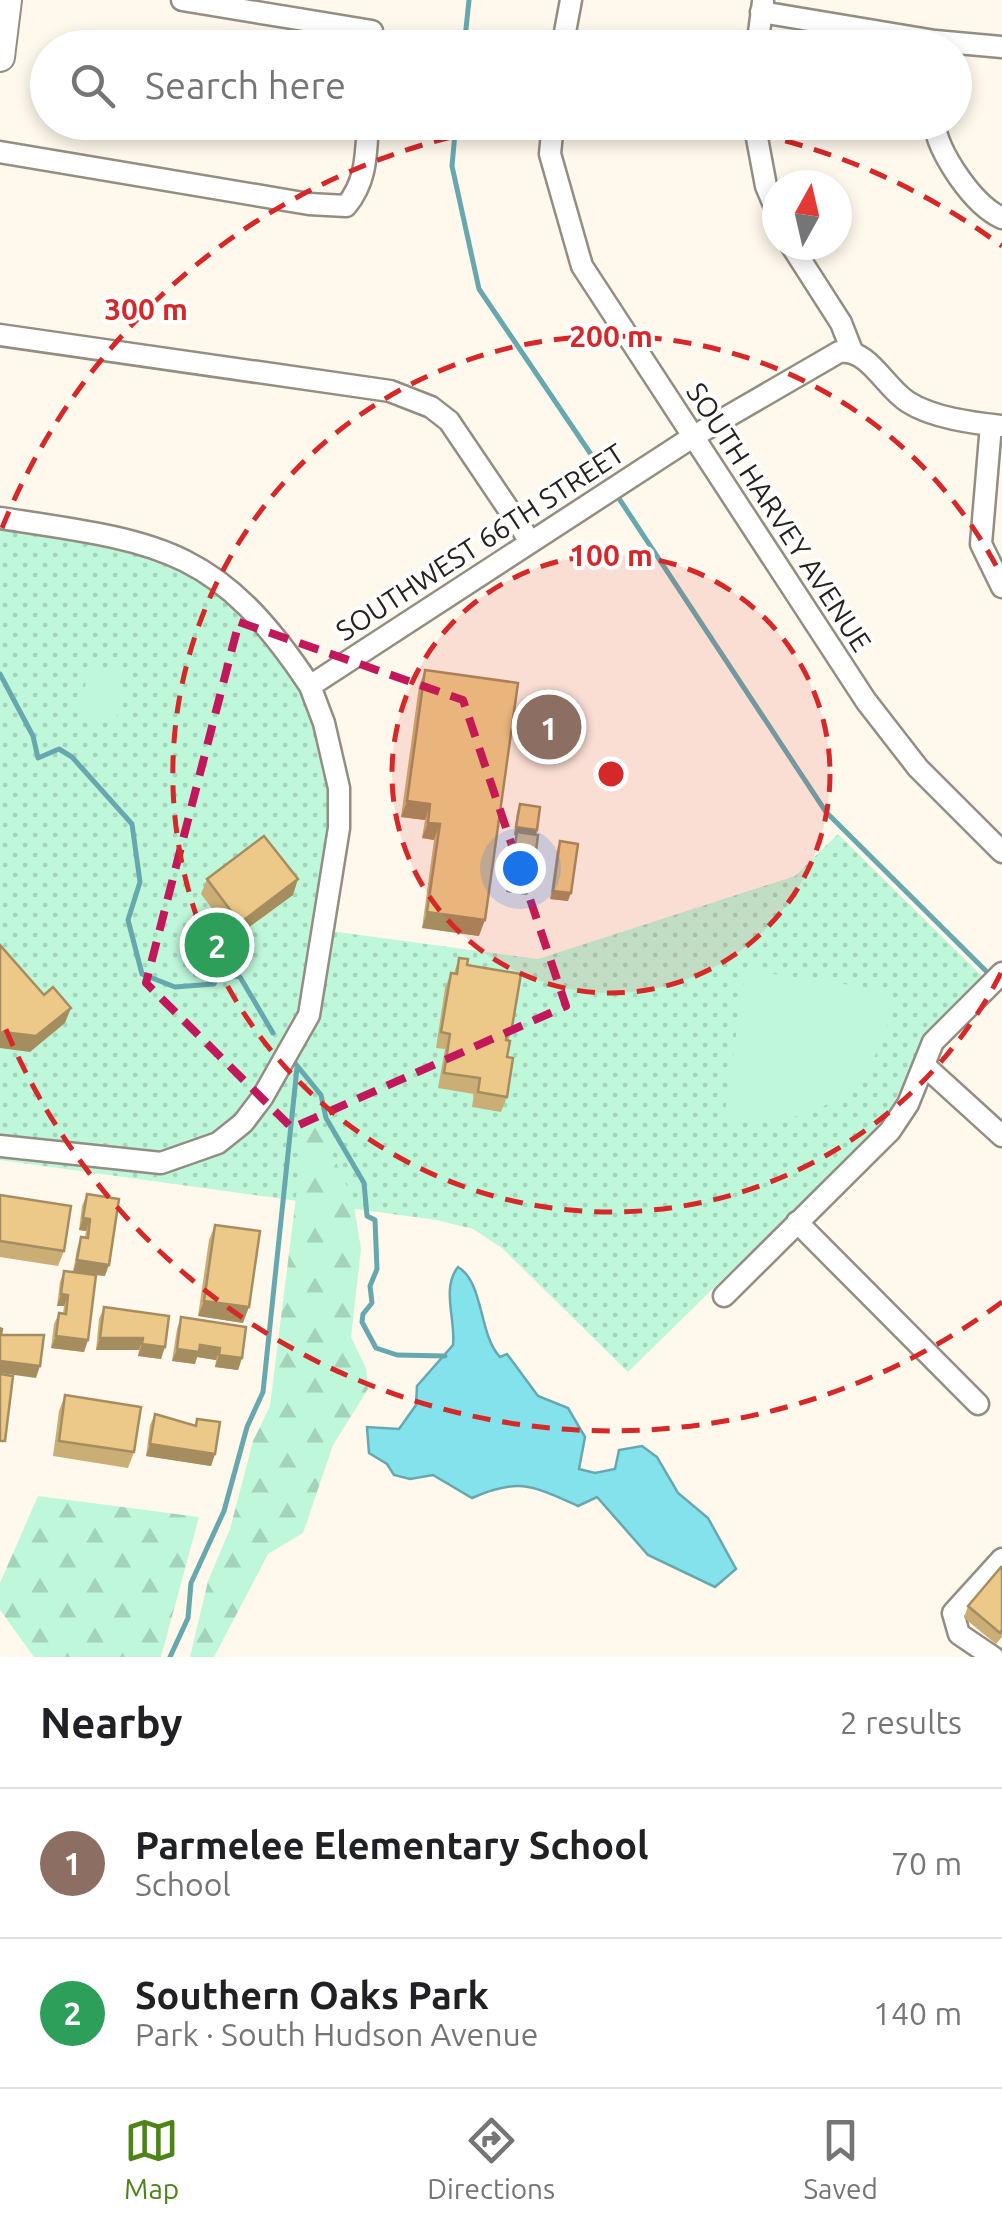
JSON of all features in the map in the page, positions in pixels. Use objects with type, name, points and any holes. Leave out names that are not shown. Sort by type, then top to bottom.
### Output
[{"type":"main road","points":[[0,57],[8,0]]},
{"type":"street","points":[[182,0],[328,30]]},
{"type":"street","points":[[565,30],[571,0]]},
{"type":"street","points":[[762,6],[871,30]]},
{"type":"street","points":[[972,45],[1002,46]]},
{"type":"street","points":[[0,152],[308,204],[346,206],[359,190],[366,140]]},
{"type":"street","name":"SOUTH HARVEY AVENUE","points":[[552,140],[550,154],[582,266],[866,701],[918,768],[1002,852]]},
{"type":"street","points":[[757,140],[763,170]]},
{"type":"street","points":[[938,140],[963,180],[990,212],[1002,218]]},
{"type":"street","points":[[801,260],[842,324],[852,350],[910,403],[996,426],[981,544],[1002,587]]},
{"type":"street","points":[[0,335],[390,391],[431,407],[464,437],[530,541]]},
{"type":"street","name":"SOUTHWEST 66TH STREET","points":[[310,686],[694,436],[812,366],[852,350]]},
{"type":"street","points":[[0,518],[128,538],[175,554],[212,575],[254,609],[310,686],[324,723],[339,788],[338,828],[309,1016],[262,1098],[243,1123],[218,1143],[161,1163],[0,1146]]},
{"type":"street","points":[[724,1296],[890,1131],[908,1104],[934,1042],[1002,974]]},
{"type":"street","points":[[926,1066],[1002,1136]]},
{"type":"street","points":[[797,1222],[978,1404]]},
{"type":"street","points":[[993,1657],[959,1634],[952,1613],[1002,1559]]},
{"type":"highlighted area","points":[[239,622],[463,700],[566,1006],[292,1128],[146,983]]},
{"type":"green space","points":[[0,527],[105,540],[165,558],[228,598],[277,653],[312,719],[328,792],[328,826],[315,929],[538,959],[795,876],[838,834],[983,977],[933,1027],[885,1120],[628,1372],[502,1248],[473,1229],[436,1220],[0,1160]]},
{"type":"green space","points":[[88,666],[123,671],[116,721],[81,717]]},
{"type":"green space","points":[[754,971],[893,991],[887,1025],[876,1054],[860,1078],[816,1110],[788,1118],[724,1120],[744,979]]},
{"type":"green space","points":[[308,1101],[353,1200],[361,1249],[351,1337],[366,1368],[368,1389],[333,1445],[303,1533],[268,1554],[214,1657],[190,1657],[208,1581],[230,1529],[253,1441],[270,1406]]},
{"type":"green space","points":[[38,1496],[199,1517],[161,1657],[34,1657],[0,1610],[0,1583]]},
{"type":"water","points":[[458,1267],[473,1284],[488,1336],[500,1357],[507,1354],[538,1396],[568,1408],[585,1437],[579,1469],[595,1473],[615,1469],[619,1450],[642,1446],[657,1457],[678,1493],[708,1518],[736,1569],[715,1587],[648,1555],[597,1497],[578,1506],[537,1489],[514,1486],[472,1498],[433,1475],[410,1479],[394,1475],[387,1464],[369,1453],[367,1427],[399,1429],[416,1405],[417,1386],[453,1345],[450,1285]]},
{"type":"building","points":[[425,670],[518,683],[485,920],[427,912],[440,824],[428,823],[430,804],[407,801]]},
{"type":"building","points":[[520,804],[540,807],[537,830],[516,827]]},
{"type":"building","points":[[517,832],[538,835],[532,883],[510,880]]},
{"type":"building","points":[[264,836],[298,879],[240,923],[207,879]]},
{"type":"building","points":[[560,841],[578,844],[571,893],[553,891]]},
{"type":"building","points":[[0,945],[44,995],[53,987],[71,1008],[36,1036],[0,1034]]},
{"type":"building","points":[[459,958],[468,959],[467,965],[521,974],[511,1033],[507,1033],[506,1040],[510,1041],[507,1057],[513,1058],[507,1097],[478,1092],[480,1078],[444,1073],[450,1034],[441,1032],[451,973],[457,974]]},
{"type":"building","points":[[87,1194],[119,1199],[109,1265],[77,1260],[81,1237],[88,1238],[90,1219],[83,1218]]},
{"type":"building","points":[[0,1195],[71,1206],[64,1251],[0,1241]]},
{"type":"building","points":[[215,1225],[260,1231],[249,1307],[204,1301]]},
{"type":"building","points":[[64,1271],[96,1275],[88,1340],[56,1336],[59,1313],[66,1314],[68,1295],[61,1294]]},
{"type":"building","points":[[104,1307],[169,1316],[165,1347],[142,1344],[143,1338],[100,1338]]},
{"type":"building","points":[[181,1317],[246,1327],[242,1358],[219,1355],[220,1348],[200,1345],[199,1352],[177,1349]]},
{"type":"building","points":[[0,1328],[1,1335],[44,1335],[40,1366],[0,1361]]},
{"type":"building","points":[[0,1374],[13,1376],[5,1441],[0,1441]]},
{"type":"building","points":[[65,1395],[141,1407],[134,1452],[59,1441]]},
{"type":"building","points":[[155,1414],[196,1426],[197,1419],[220,1422],[215,1454],[150,1444]]},
{"type":"building","points":[[1001,1567],[1002,1630],[1000,1633],[968,1606]]},
{"type":"waterway","points":[[466,30],[469,0]]},
{"type":"waterway","points":[[454,140],[452,166],[479,289],[605,475]]},
{"type":"waterway","points":[[620,500],[826,812],[986,971]]},
{"type":"waterway","points":[[0,674],[33,736],[38,758],[59,749],[72,757],[132,824],[140,882],[128,920],[142,974],[175,987],[214,984],[220,973],[240,977],[273,1033]]},
{"type":"waterway","points":[[295,1063],[321,1095],[326,1118],[364,1183],[367,1216],[375,1220],[377,1269],[370,1286],[372,1303],[362,1322],[376,1348],[397,1355],[445,1356]]},
{"type":"waterway","points":[[170,1657],[188,1618],[191,1583],[224,1511],[247,1427],[263,1392],[297,1068]]},
{"type":"place","name":"Parmelee Elementary School","points":[[549,727]]},
{"type":"place","name":"Southern Oaks Park","points":[[217,945]]}]
